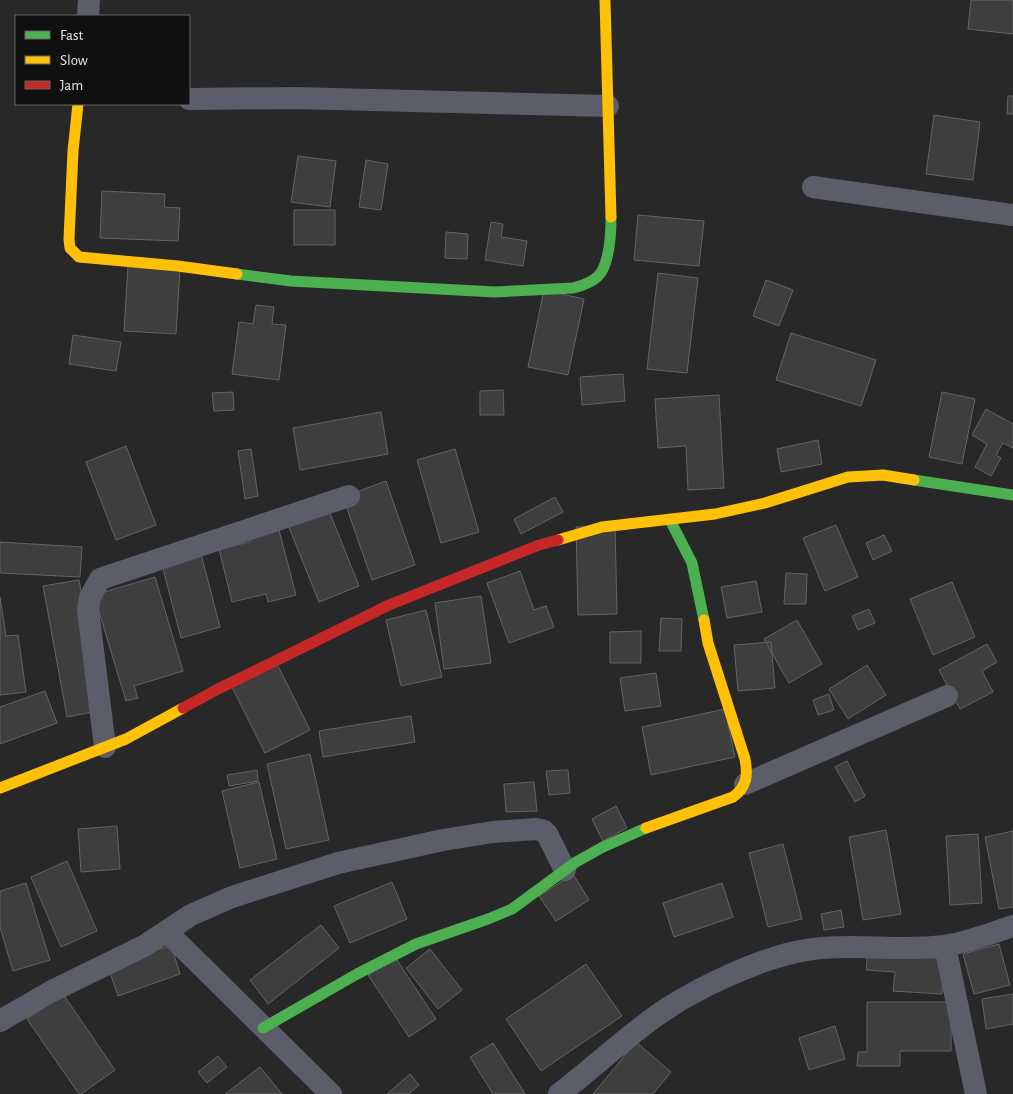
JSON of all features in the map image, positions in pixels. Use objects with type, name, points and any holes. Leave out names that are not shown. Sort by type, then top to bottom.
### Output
[{"type":"street","points":[[88,15],[89,0]]},
{"type":"street","points":[[78,105],[73,151],[69,239],[70,248],[80,257],[178,266],[291,280],[495,292],[584,286],[602,272],[611,227],[605,0]]},
{"type":"street","points":[[190,98],[295,98],[608,106]]},
{"type":"street","points":[[813,187],[1013,216]]},
{"type":"street","points":[[0,788],[126,739],[218,689],[380,609],[540,545],[602,527],[715,514],[765,503],[848,477],[866,475],[883,475],[1013,495]]},
{"type":"street","points":[[105,747],[88,610],[90,597],[100,579],[349,496]]},
{"type":"street","points":[[263,1028],[417,944],[479,924],[512,908],[584,857],[661,821],[733,797],[741,792],[748,772],[708,643],[692,564],[681,538],[670,520]]},
{"type":"street","points":[[745,784],[947,696]]},
{"type":"street","points":[[0,1021],[52,991],[144,946],[191,916],[232,897],[329,866],[390,851],[493,832],[536,829],[544,831],[565,870]]},
{"type":"street","points":[[559,1094],[644,1024],[683,998],[750,966],[810,949],[945,946],[1013,926]]},
{"type":"street","points":[[167,932],[331,1094]]},
{"type":"street","points":[[945,946],[976,1094]]},
{"type":"building","points":[[971,0],[1013,0],[1013,34],[968,29]]},
{"type":"building","points":[[1008,96],[1013,96],[1013,114],[1007,114]]},
{"type":"building","points":[[934,115],[980,122],[973,180],[926,174]]},
{"type":"building","points":[[298,156],[336,161],[330,207],[291,202]]},
{"type":"building","points":[[366,160],[388,164],[381,210],[359,207]]},
{"type":"building","points":[[102,191],[165,194],[164,207],[180,208],[178,241],[100,238]]},
{"type":"building","points":[[294,210],[335,210],[335,245],[294,245]]},
{"type":"building","points":[[638,215],[704,221],[699,266],[634,260]]},
{"type":"building","points":[[491,222],[503,224],[501,237],[527,241],[523,266],[485,260]]},
{"type":"building","points":[[446,232],[468,234],[467,259],[445,258]]},
{"type":"building","points":[[128,266],[180,269],[176,334],[124,331]]},
{"type":"building","points":[[658,273],[698,278],[687,373],[647,369]]},
{"type":"building","points":[[766,280],[793,290],[779,326],[753,316]]},
{"type":"building","points":[[544,290],[584,299],[568,375],[528,367]]},
{"type":"building","points":[[256,305],[274,307],[272,324],[286,325],[279,380],[232,374],[239,322],[253,324]]},
{"type":"building","points":[[791,333],[876,360],[861,406],[776,380]]},
{"type":"building","points":[[73,335],[121,342],[116,371],[69,364]]},
{"type":"building","points":[[623,374],[625,401],[582,405],[580,377]]},
{"type":"building","points":[[503,390],[504,415],[480,415],[480,391]]},
{"type":"building","points":[[233,392],[234,410],[214,411],[212,393]]},
{"type":"building","points":[[942,392],[975,399],[962,464],[929,457]]},
{"type":"building","points":[[719,395],[724,488],[688,490],[686,446],[658,448],[655,399]]},
{"type":"building","points":[[986,409],[1013,424],[1013,448],[1003,443],[996,455],[1001,458],[991,476],[975,467],[987,444],[972,435]]},
{"type":"building","points":[[381,412],[388,454],[300,470],[293,428]]},
{"type":"building","points":[[818,440],[822,464],[781,472],[777,449]]},
{"type":"building","points":[[126,446],[156,525],[116,540],[86,462]]},
{"type":"building","points":[[251,449],[258,496],[245,499],[238,451]]},
{"type":"building","points":[[455,449],[479,532],[441,543],[417,460]]},
{"type":"building","points":[[386,481],[415,565],[372,580],[343,497]]},
{"type":"building","points":[[555,497],[563,512],[521,534],[514,519]]},
{"type":"building","points":[[326,503],[359,586],[319,602],[286,520]]},
{"type":"building","points":[[836,525],[858,577],[825,591],[803,538]]},
{"type":"building","points":[[615,526],[617,614],[578,615],[576,527]]},
{"type":"building","points":[[279,530],[296,595],[268,602],[266,594],[232,602],[219,549],[250,542],[250,538]]},
{"type":"building","points":[[884,535],[892,551],[873,560],[866,543]]},
{"type":"building","points":[[0,542],[82,547],[80,577],[0,573]]},
{"type":"building","points":[[201,554],[220,627],[181,638],[162,565]]},
{"type":"building","points":[[520,571],[534,610],[546,606],[554,627],[509,643],[487,583]]},
{"type":"building","points":[[786,573],[807,574],[806,604],[784,604]]},
{"type":"building","points":[[155,577],[183,671],[134,686],[138,698],[126,701],[94,595]]},
{"type":"building","points":[[79,580],[103,710],[67,717],[43,586]]},
{"type":"building","points":[[756,581],[762,612],[727,618],[721,587]]},
{"type":"building","points":[[952,582],[975,637],[933,655],[910,599]]},
{"type":"building","points":[[481,596],[491,663],[444,669],[435,603]]},
{"type":"building","points":[[0,597],[6,636],[18,635],[26,692],[0,695]]},
{"type":"building","points":[[869,609],[875,623],[858,630],[852,616]]},
{"type":"building","points":[[426,610],[442,677],[401,686],[386,620]]},
{"type":"building","points":[[661,618],[682,619],[681,651],[659,651]]},
{"type":"building","points":[[797,620],[822,664],[789,683],[764,639]]},
{"type":"building","points":[[641,631],[641,663],[610,663],[610,632]]},
{"type":"building","points":[[771,642],[775,688],[738,691],[734,645]]},
{"type":"building","points":[[987,644],[997,662],[982,671],[993,692],[960,709],[939,670]]},
{"type":"building","points":[[276,662],[310,730],[265,753],[231,685]]},
{"type":"building","points":[[867,665],[886,695],[848,719],[829,689]]},
{"type":"building","points":[[656,673],[661,706],[625,711],[620,678]]},
{"type":"building","points":[[45,691],[57,723],[0,744],[0,707]]},
{"type":"building","points":[[829,694],[834,710],[818,715],[813,700]]},
{"type":"building","points":[[725,709],[735,757],[651,775],[642,727]]},
{"type":"building","points":[[411,716],[415,742],[323,757],[319,731]]},
{"type":"building","points":[[310,754],[329,840],[286,849],[267,764]]},
{"type":"building","points":[[847,761],[865,796],[855,802],[835,767]]},
{"type":"building","points":[[257,770],[258,781],[229,786],[227,775]]},
{"type":"building","points":[[568,770],[570,793],[549,795],[546,771]]},
{"type":"building","points":[[259,782],[277,859],[240,868],[222,791]]},
{"type":"building","points":[[534,782],[537,811],[506,812],[504,784]]},
{"type":"building","points":[[616,806],[627,828],[603,841],[592,819]]},
{"type":"building","points":[[117,826],[120,869],[81,872],[78,829]]},
{"type":"building","points":[[886,830],[901,914],[863,920],[849,837]]},
{"type":"building","points":[[1013,831],[1013,907],[999,909],[985,837]]},
{"type":"building","points":[[978,834],[982,903],[950,905],[946,836]]},
{"type":"building","points":[[783,844],[802,919],[768,927],[749,853]]},
{"type":"building","points":[[67,861],[97,931],[61,947],[31,877]]},
{"type":"building","points":[[573,874],[589,900],[556,921],[539,896]]},
{"type":"building","points":[[392,882],[407,919],[350,943],[334,906]]},
{"type":"building","points":[[26,883],[50,960],[13,971],[0,927],[0,891]]},
{"type":"building","points":[[722,883],[733,917],[674,937],[663,903]]},
{"type":"building","points":[[841,910],[844,927],[824,930],[821,914]]},
{"type":"building","points":[[321,925],[339,948],[268,1004],[250,980]]},
{"type":"building","points":[[999,944],[1010,985],[974,994],[963,954]]},
{"type":"building","points":[[171,945],[180,974],[118,996],[108,967]]},
{"type":"building","points":[[430,949],[462,990],[438,1009],[406,968]]},
{"type":"building","points":[[868,950],[944,956],[942,994],[893,991],[895,972],[866,970]]},
{"type":"building","points":[[395,957],[436,1019],[409,1037],[368,975]]},
{"type":"building","points":[[586,964],[622,1016],[541,1071],[506,1019]]},
{"type":"building","points":[[63,994],[115,1070],[81,1094],[79,1094],[27,1019]]},
{"type":"building","points":[[1013,994],[1013,1024],[986,1029],[982,999]]},
{"type":"building","points":[[867,1002],[951,1002],[951,1051],[900,1051],[900,1066],[857,1066],[858,1052],[867,1052]]},
{"type":"building","points":[[835,1026],[845,1059],[809,1070],[799,1038]]},
{"type":"building","points":[[636,1042],[671,1072],[653,1094],[593,1094]]},
{"type":"building","points":[[493,1043],[525,1094],[493,1094],[470,1057]]},
{"type":"building","points":[[218,1056],[227,1067],[207,1083],[198,1072]]},
{"type":"building","points":[[260,1067],[282,1094],[225,1094]]},
{"type":"building","points":[[410,1074],[419,1085],[409,1094],[387,1094]]},
{"type":"traffic: fast","points":[[237,274],[291,281],[495,292],[573,288],[589,282],[602,271],[608,252],[611,217]]},
{"type":"traffic: fast","points":[[914,480],[1013,495]]},
{"type":"traffic: fast","points":[[670,520],[692,563],[704,620]]},
{"type":"traffic: fast","points":[[263,1028],[357,974],[416,944],[512,909],[576,862],[603,847],[646,828]]},
{"type":"traffic: slow","points":[[605,0],[611,217]]},
{"type":"traffic: slow","points":[[78,105],[73,151],[70,248],[79,257],[178,266],[237,274]]},
{"type":"traffic: slow","points":[[558,540],[602,527],[715,514],[765,503],[848,477],[883,475],[914,480]]},
{"type":"traffic: slow","points":[[646,828],[733,797],[744,785],[745,759],[708,643],[704,620]]},
{"type":"traffic: slow","points":[[0,788],[126,739],[183,708]]},
{"type":"traffic: jam","points":[[183,708],[389,605],[539,545],[558,540]]}]
